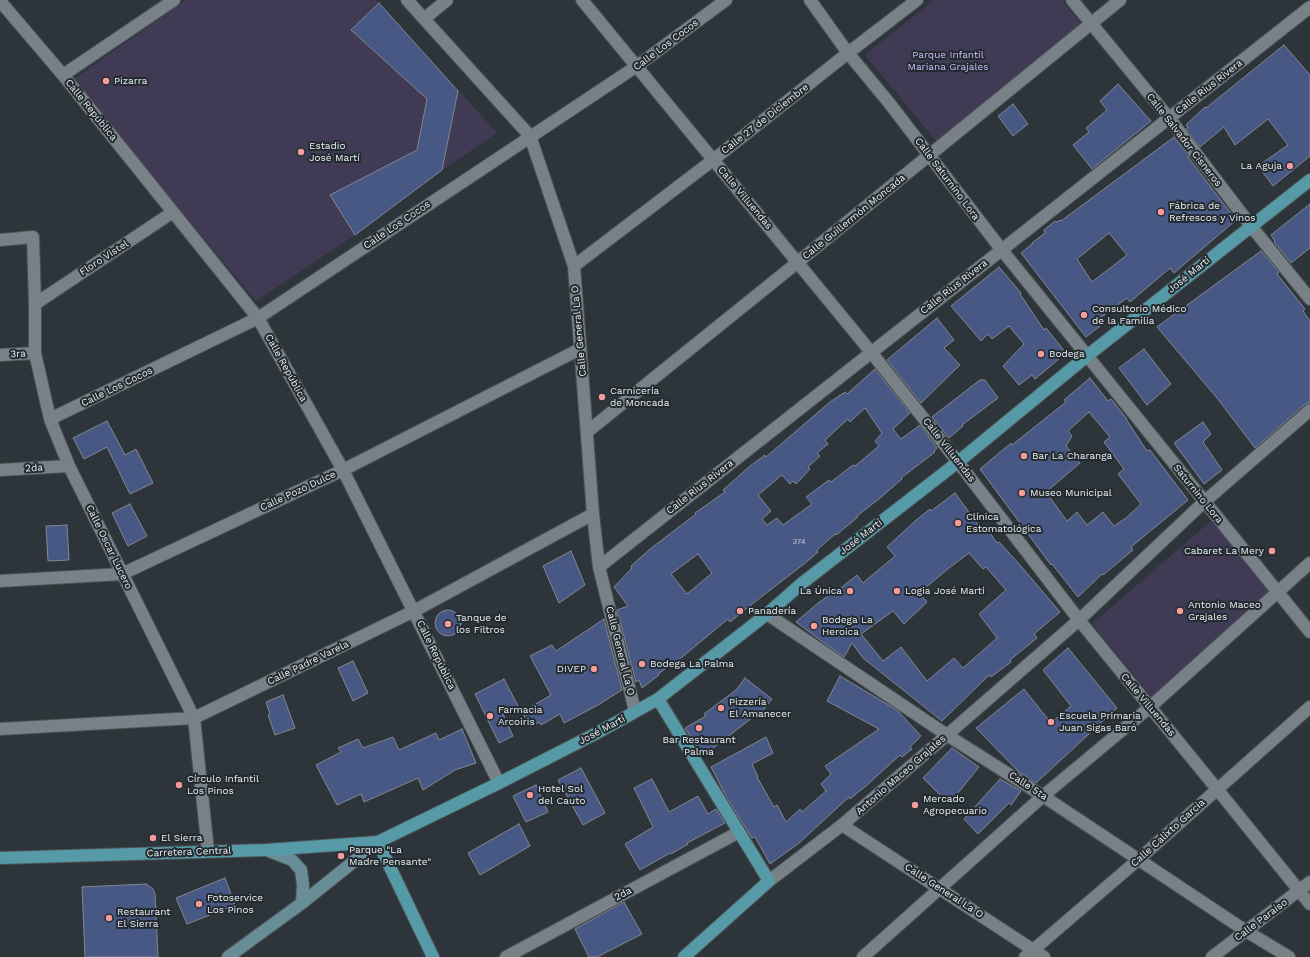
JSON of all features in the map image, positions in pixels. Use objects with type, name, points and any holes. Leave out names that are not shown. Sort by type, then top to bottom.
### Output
[{"type":"main road","name":"José Martí","points":[[378,842],[597,733],[658,699],[766,614],[801,584],[958,462],[1087,356],[1310,180]]},
{"type":"main road","points":[[658,699],[769,881]]},
{"type":"main road","points":[[228,957],[302,903],[378,842],[434,957]]},
{"type":"main road","name":"Carretera Central","points":[[0,858],[266,850],[378,842]]},
{"type":"main road","points":[[266,850],[292,860],[301,870],[303,885],[302,903]]},
{"type":"main road","name":"Antonio Maceo Grajales","points":[[684,957],[769,881]]},
{"type":"street","name":"Calle República","points":[[0,0],[174,212],[258,318],[343,470],[499,783]]},
{"type":"street","points":[[62,75],[174,0]]},
{"type":"street","name":"Calle General La O","points":[[407,0],[530,136],[574,266],[593,514],[599,567],[635,712]]},
{"type":"street","points":[[424,18],[447,0]]},
{"type":"street","name":"Calle Villuendas","points":[[582,0],[871,352],[958,462],[1078,620],[1310,904]]},
{"type":"street","name":"Calle Los Cocos","points":[[50,419],[258,318],[637,66],[726,0]]},
{"type":"street","name":"Calle Saturnino Lora","points":[[810,0],[848,53],[930,155],[1001,250],[1087,356]]},
{"type":"street","name":"Calle 27 de Diciembre","points":[[574,266],[713,160],[917,0]]},
{"type":"street","name":"Calle Salvador Cisneros","points":[[1072,0],[1168,118],[1251,226],[1310,299]]},
{"type":"street","name":"Calle Guillermón Moncada","points":[[587,432],[1120,0]]},
{"type":"street","name":"Calle Rius Rivera","points":[[599,567],[1310,7]]},
{"type":"street","name":"Floro Vistel","points":[[35,304],[174,212]]},
{"type":"street","name":"Calle Oscar Lucero","points":[[0,240],[33,237],[35,353],[50,419],[68,466],[194,718],[208,852]]},
{"type":"street","name":"Calle Pozo Dulce","points":[[0,581],[122,574],[343,470],[580,349]]},
{"type":"street","name":"3ra","points":[[0,355],[35,353]]},
{"type":"street","name":"Saturnino Lora","points":[[1087,356],[1310,632]]},
{"type":"street","name":"Antonio Maceo Grajales","points":[[769,881],[842,825],[947,735],[1078,620],[1204,502],[1310,410]]},
{"type":"street","name":"2da","points":[[0,470],[68,466]]},
{"type":"street","name":"Calle Padre Varela","points":[[0,729],[194,718],[414,611],[593,514]]},
{"type":"street","points":[[863,957],[1043,796],[1150,707],[1310,563]]},
{"type":"street","name":"Calle 5ta","points":[[766,614],[947,735],[1043,796],[1246,932],[1289,957]]},
{"type":"street","name":"Calle Calixto García","points":[[1029,954],[1139,860],[1310,707]]},
{"type":"street","name":"Calle General La O","points":[[842,825],[939,888],[1029,954],[1044,957]]},
{"type":"street","name":"2da","points":[[506,957],[739,832]]},
{"type":"street","name":"Calle Paraíso","points":[[1212,957],[1310,882]]},
{"type":"green space","name":"Estadio José Martí","points":[[186,0],[376,0],[497,133],[442,170],[355,235],[256,301],[109,124],[74,79]]},
{"type":"green space","name":"Parque Infantil Mariana Grajales","points":[[934,0],[1062,0],[1081,24],[937,142],[865,55]]},
{"type":"green space","points":[[1211,521],[1272,594],[1152,697],[1092,624]]},
{"type":"building","points":[[379,3],[458,91],[442,170],[355,235],[330,195],[417,150],[427,99],[351,30]]},
{"type":"building","points":[[1284,45],[1310,75],[1310,156],[1273,186],[1258,166],[1288,145],[1268,119],[1235,145],[1224,127],[1200,147],[1186,129],[1188,127],[1186,125],[1205,107],[1206,108]]},
{"type":"building","points":[[1118,84],[1151,121],[1092,169],[1073,145],[1089,132],[1086,128],[1107,110],[1100,101]]},
{"type":"building","points":[[1013,104],[1028,124],[1013,136],[998,116]]},
{"type":"building","points":[[1174,137],[1236,220],[1174,273],[1170,268],[1130,302],[1127,298],[1100,318],[1104,323],[1086,337],[1021,253],[1045,233],[1044,230],[1055,221],[1061,221]],"holes":[[[1109,233],[1127,255],[1092,282],[1077,259]]]},
{"type":"building","points":[[1310,204],[1310,248],[1291,263],[1274,242],[1275,241],[1271,235]]},
{"type":"building","points":[[1261,251],[1279,272],[1277,274],[1305,309],[1303,311],[1310,321],[1310,402],[1305,404],[1255,448],[1217,398],[1157,327]]},
{"type":"building","points":[[999,267],[1021,293],[1020,294],[1044,330],[1046,328],[1066,353],[1035,379],[1032,375],[1019,385],[1003,366],[1024,344],[1009,326],[992,339],[988,334],[981,341],[951,306]]},
{"type":"building","points":[[937,318],[954,340],[944,348],[960,365],[921,403],[887,360]]},
{"type":"building","points":[[1144,349],[1171,384],[1147,405],[1119,368]]},
{"type":"building","points":[[875,369],[910,413],[893,429],[901,439],[920,425],[937,448],[934,451],[935,452],[901,478],[902,479],[857,516],[858,517],[836,535],[835,534],[804,564],[730,622],[728,619],[642,688],[639,680],[636,682],[617,610],[628,606],[614,587],[632,568],[631,566],[650,549],[696,514],[695,513],[725,492],[723,490],[750,466],[765,455],[766,457],[830,402],[845,392],[847,394]],"holes":[[[865,408],[882,433],[875,441],[879,446],[855,466],[853,465],[831,482],[829,480],[806,497],[812,504],[783,525],[777,518],[767,525],[762,519],[771,511],[758,495],[782,475],[790,484],[793,481],[796,484],[810,469],[808,467],[820,456],[817,453],[828,444],[825,440],[848,419],[850,422]],[[698,554],[712,573],[687,594],[671,574]]]},
{"type":"building","points":[[1090,378],[1108,401],[1111,399],[1127,419],[1147,451],[1150,450],[1188,500],[1131,547],[1133,550],[1103,575],[1102,574],[1078,597],[1052,564],[1051,565],[980,469],[1011,443],[1012,445],[1066,402],[1064,400]],"holes":[[[1089,412],[1110,437],[1104,442],[1124,469],[1118,474],[1141,504],[1126,518],[1114,526],[1103,512],[1087,525],[1077,512],[1067,521],[1046,492],[1080,463],[1066,446],[1072,436],[1068,431]]]},
{"type":"building","points":[[980,380],[985,380],[998,398],[962,425],[963,426],[949,438],[932,417]]},
{"type":"building","points":[[107,421],[125,455],[136,449],[153,483],[130,494],[107,447],[84,459],[73,438]]},
{"type":"building","points":[[1203,422],[1211,434],[1203,442],[1222,470],[1204,484],[1174,443]]},
{"type":"building","points":[[955,493],[981,529],[985,526],[997,543],[999,542],[1020,565],[1060,612],[1034,634],[1037,638],[1010,660],[1011,662],[991,677],[989,675],[942,721],[863,658],[852,643],[844,657],[796,622],[818,603],[831,594],[832,595],[857,575],[863,583],[895,556],[887,547],[915,521],[930,509],[931,511]],"holes":[[[969,553],[983,569],[986,567],[1006,590],[979,614],[997,638],[963,668],[954,658],[927,681],[901,647],[883,661],[861,634],[893,611],[904,624],[927,602],[919,593]]]},
{"type":"building","points":[[130,504],[147,536],[128,546],[112,513]]},
{"type":"building","points":[[67,525],[69,560],[48,561],[46,526]]},
{"type":"building","points":[[571,551],[585,585],[559,603],[543,566]]},
{"type":"building","name":"Tanque de los Filtros","points":[[448,610],[457,614],[461,623],[457,632],[448,636],[439,632],[435,623],[439,614]]},
{"type":"building","points":[[604,619],[622,690],[564,723],[560,714],[541,725],[540,722],[530,727],[522,712],[551,695],[530,656],[552,645],[556,651]]},
{"type":"building","points":[[1068,648],[1117,708],[1036,783],[1019,772],[976,728],[1024,689],[1051,723],[1071,706],[1043,670]]},
{"type":"building","points":[[353,661],[368,693],[353,701],[338,668]]},
{"type":"building","points":[[840,676],[897,710],[921,736],[910,747],[912,749],[902,757],[900,755],[866,786],[850,799],[849,797],[799,843],[770,864],[755,837],[752,838],[727,798],[711,767],[766,737],[773,753],[752,764],[757,777],[774,807],[777,805],[786,822],[800,809],[802,812],[826,791],[821,784],[831,774],[825,766],[879,729],[827,701]]},
{"type":"building","points":[[745,678],[772,699],[759,716],[757,714],[703,756],[685,728],[706,716],[704,714],[736,690]]},
{"type":"building","points":[[504,679],[518,706],[503,714],[513,736],[499,743],[475,694]]},
{"type":"building","points":[[283,695],[295,728],[275,735],[268,715],[270,714],[266,702]]},
{"type":"building","points":[[462,729],[476,763],[455,770],[423,790],[418,778],[364,802],[361,794],[337,805],[316,765],[341,752],[338,748],[358,739],[363,748],[393,737],[399,750],[436,733],[439,740]]},
{"type":"building","points":[[952,748],[979,767],[949,804],[923,778]]},
{"type":"building","points":[[581,768],[605,813],[583,825],[558,780]]},
{"type":"building","points":[[652,779],[669,812],[698,796],[708,814],[716,809],[725,823],[640,870],[625,844],[653,827],[634,788]]},
{"type":"building","points":[[1000,779],[1021,791],[1011,805],[1009,803],[978,834],[964,819]]},
{"type":"building","points":[[536,785],[548,812],[526,822],[513,796]]},
{"type":"building","points":[[519,824],[530,846],[480,875],[468,853]]},
{"type":"building","points":[[225,878],[235,905],[187,924],[176,898]]},
{"type":"building","points":[[146,884],[153,889],[155,894],[158,957],[85,957],[82,887]]},
{"type":"building","points":[[624,902],[642,934],[597,957],[589,957],[575,929]]},
{"type":"place","name":"Pizarra","points":[[106,81]]},
{"type":"place","name":"Estadio José Martí","points":[[301,152]]},
{"type":"place","name":"La Aguja","points":[[1290,166]]},
{"type":"place","name":"Fábrica de Refrescos y Vinos","points":[[1161,212]]},
{"type":"place","name":"Consultorio Médico de la Familia","points":[[1084,315]]},
{"type":"place","name":"Bodega","points":[[1041,354]]},
{"type":"place","name":"Carnicería de Moncada","points":[[602,397]]},
{"type":"place","name":"Bar La Charanga","points":[[1024,456]]},
{"type":"place","name":"Museo Municipal","points":[[1022,493]]},
{"type":"place","name":"Clínica Estomatológica","points":[[958,523]]},
{"type":"place","name":"Cabaret La Mery","points":[[1272,551]]},
{"type":"place","name":"La Única","points":[[850,591]]},
{"type":"place","name":"Logia José Martí","points":[[897,591]]},
{"type":"place","name":"Panadería","points":[[740,611]]},
{"type":"place","name":"Antonio Maceo Grajales","points":[[1180,611]]},
{"type":"place","name":"Tanque de los Filtros","points":[[448,624]]},
{"type":"place","name":"Bodega La Heroica","points":[[814,626]]},
{"type":"place","name":"Bodega La Palma","points":[[642,664]]},
{"type":"place","name":"DIVEP","points":[[594,669]]},
{"type":"place","name":"Pizzería El Amanecer","points":[[721,708]]},
{"type":"place","name":"Farmacia Arcoiris","points":[[490,716]]},
{"type":"place","name":"Escuela Primaria Juan Sigas Baró","points":[[1051,722]]},
{"type":"place","name":"Bar Restaurant Palma","points":[[699,728]]},
{"type":"place","name":"Círculo Infantil Los Pinos","points":[[179,785]]},
{"type":"place","name":"Hotel Sol del Cauto","points":[[530,795]]},
{"type":"place","name":"Mercado Agropecuario","points":[[915,805]]},
{"type":"place","name":"El Sierra","points":[[153,838]]},
{"type":"place","name":"Parque \"La Madre Pensante\"","points":[[341,856]]},
{"type":"place","name":"Fotoservice Los Pinos","points":[[199,904]]},
{"type":"place","name":"Restaurant El Sierra","points":[[109,918]]}]
